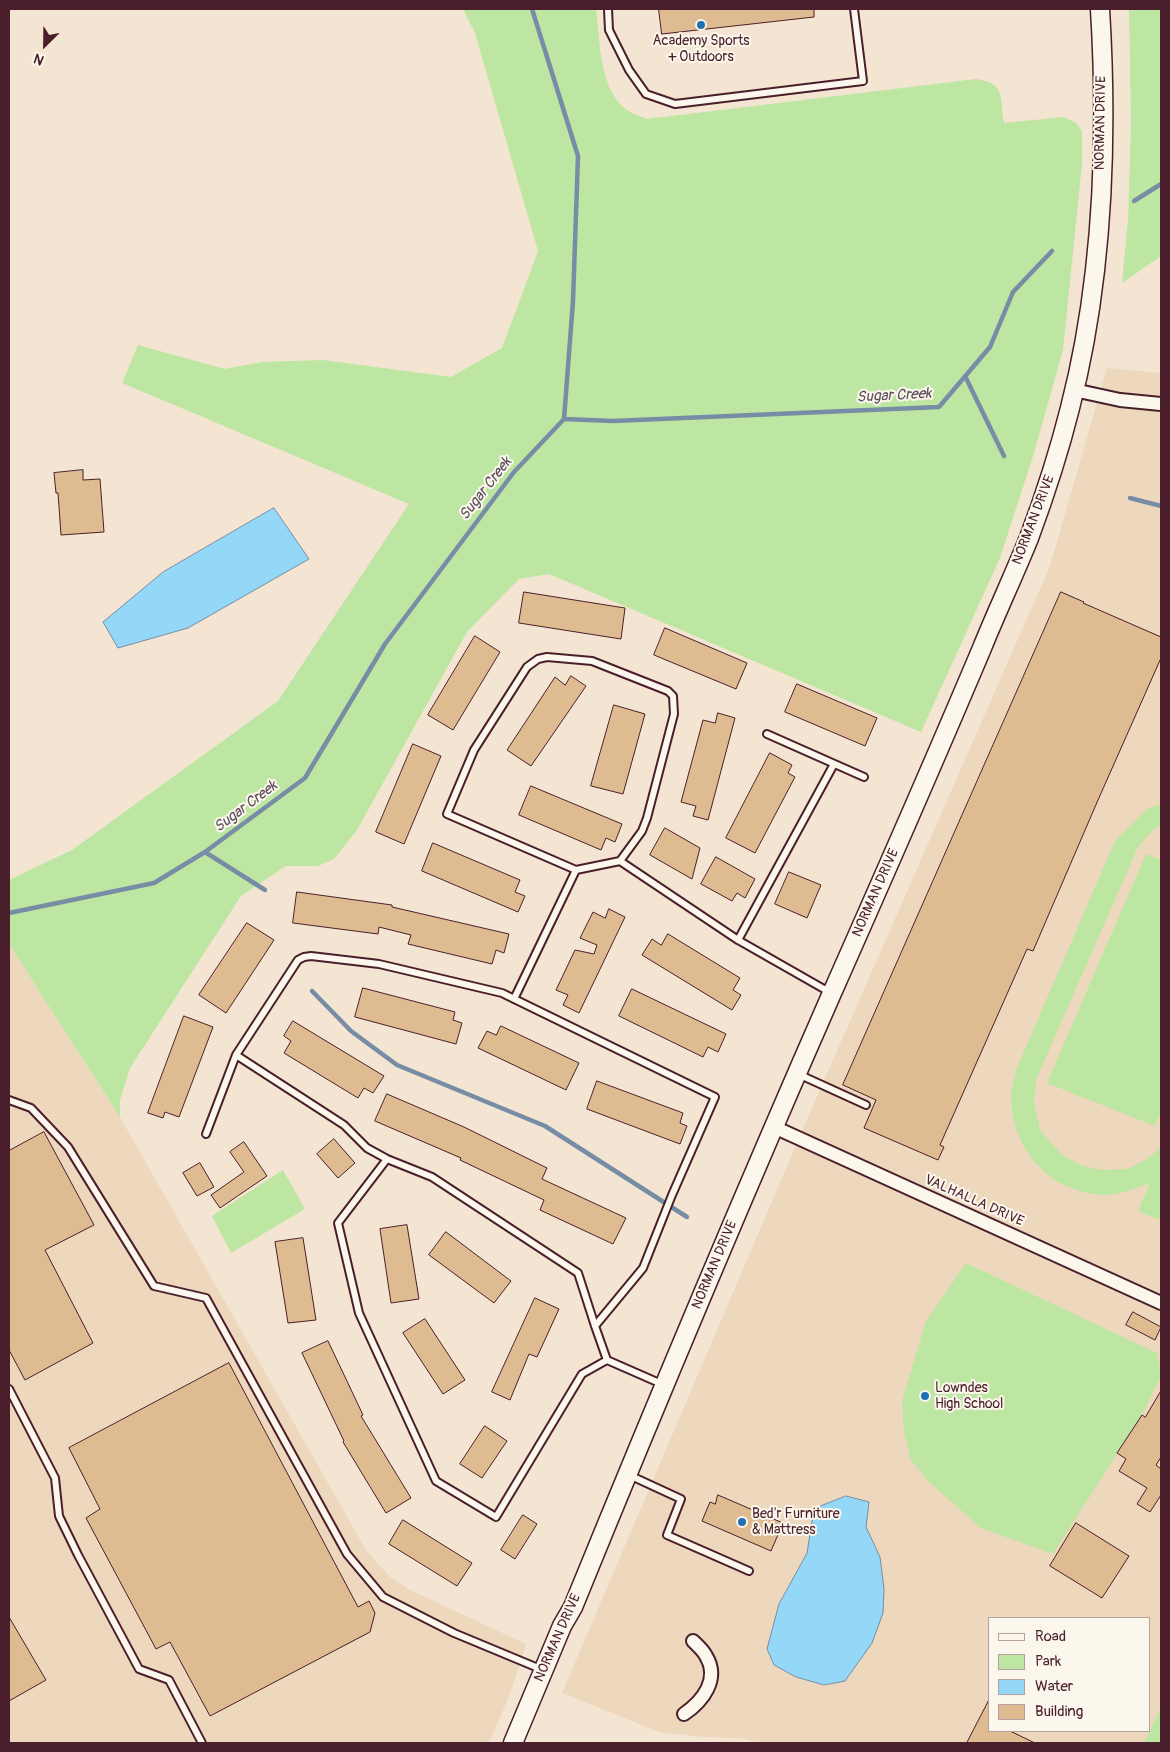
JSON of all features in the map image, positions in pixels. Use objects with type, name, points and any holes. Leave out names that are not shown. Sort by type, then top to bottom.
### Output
[{"type":"street","name":"NORMAN DRIVE","points":[[512,1743],[562,1626],[573,1607],[664,1385],[774,1127],[941,746],[1027,541],[1052,472],[1074,390],[1083,346],[1099,218],[1102,105],[1100,9]]},
{"type":"street","points":[[1074,390],[1120,400],[1161,404]]},
{"type":"street","name":"VALHALLA DRIVE","points":[[774,1127],[1161,1303]]},
{"type":"street","points":[[684,1714],[700,1700],[711,1680],[710,1666],[706,1656],[693,1641]]},
{"type":"lane","points":[[608,9],[609,30],[629,70],[646,94],[675,104],[863,81],[854,9]]},
{"type":"lane","points":[[547,657],[592,661],[668,691],[673,696],[674,714],[647,818],[642,831],[620,861],[576,870],[447,814],[474,750],[526,667],[538,659],[547,657]]},
{"type":"lane","points":[[767,734],[864,777]]},
{"type":"lane","points":[[738,940],[834,764]]},
{"type":"lane","points":[[620,861],[738,940],[832,993]]},
{"type":"lane","points":[[514,999],[576,870]]},
{"type":"lane","points":[[206,1134],[236,1055],[298,960],[311,956],[379,964],[502,993],[715,1098],[672,1195],[643,1268],[594,1326]]},
{"type":"lane","points":[[236,1055],[344,1125],[367,1148],[387,1160],[432,1178],[578,1273],[594,1326],[607,1360],[664,1385]]},
{"type":"lane","points":[[797,1074],[866,1105]]},
{"type":"lane","points":[[9,1100],[31,1108],[68,1147],[154,1286],[206,1298],[347,1554],[383,1597],[454,1633],[544,1670]]},
{"type":"lane","points":[[387,1160],[338,1223],[359,1313],[436,1481],[496,1517],[582,1374],[607,1360]]},
{"type":"lane","points":[[9,1389],[55,1478],[59,1516],[139,1669],[169,1680],[202,1743]]},
{"type":"lane","points":[[628,1474],[682,1499],[667,1534],[749,1571]]},
{"type":"shaded area","name":"Lowndes High School","points":[[1107,368],[1161,373],[1161,1743],[760,1743],[740,1738],[703,1737],[659,1732],[562,1693],[811,1110],[1050,566]]},
{"type":"shaded area","points":[[9,944],[120,1117],[366,1550],[390,1577],[408,1589],[526,1644],[510,1694],[489,1743],[9,1743]]},
{"type":"green space","points":[[463,9],[596,9],[602,60],[614,96],[630,112],[647,119],[976,79],[993,84],[997,88],[1000,93],[1004,123],[1064,117],[1076,123],[1082,131],[1082,163],[1063,350],[1034,453],[1000,558],[921,732],[549,574],[519,579],[467,632],[357,830],[334,859],[318,866],[286,866],[241,896],[130,1068],[120,1100],[120,1117],[9,944],[9,880],[72,850],[278,701],[409,504],[122,383],[138,345],[225,369],[262,362],[323,360],[451,377],[502,348],[538,251],[475,33]]},
{"type":"green space","points":[[1129,9],[1161,9],[1161,256],[1122,283],[1128,219],[1131,123]]},
{"type":"green space","points":[[1161,804],[1161,825],[1154,829],[1138,847],[1036,1080],[1034,1104],[1040,1130],[1062,1155],[1080,1165],[1102,1170],[1128,1169],[1147,1159],[1161,1147],[1161,1214],[1159,1220],[1138,1211],[1150,1183],[1122,1193],[1105,1195],[1085,1193],[1066,1186],[1050,1176],[1036,1163],[1025,1148],[1017,1131],[1012,1112],[1011,1092],[1016,1070],[1115,841],[1149,808]]},
{"type":"green space","points":[[1146,854],[1161,860],[1161,1110],[1155,1126],[1047,1083]]},
{"type":"green space","points":[[283,1170],[305,1209],[231,1253],[212,1216]]},
{"type":"green space","points":[[966,1263],[1157,1353],[1161,1375],[1142,1415],[1053,1554],[981,1528],[928,1481],[911,1460],[904,1432],[902,1401],[926,1321]]},
{"type":"green space","points":[[1161,1708],[1161,1743],[1144,1743]]},
{"type":"water","points":[[274,508],[309,559],[188,628],[118,648],[103,622],[163,572]]},
{"type":"water","points":[[846,1496],[869,1502],[866,1527],[880,1557],[884,1589],[883,1613],[872,1643],[845,1681],[824,1685],[796,1677],[774,1665],[767,1649],[779,1604],[807,1553],[814,1509]]},
{"type":"building","name":"Academy Sports + Outdoors","points":[[659,9],[814,9],[814,17],[662,34]]},
{"type":"building","points":[[83,470],[83,480],[100,479],[104,532],[61,535],[58,493],[56,493],[54,473]]},
{"type":"building","points":[[524,592],[625,608],[621,639],[519,623]]},
{"type":"building","points":[[1061,592],[1161,637],[1161,658],[1033,951],[1027,949],[940,1145],[944,1147],[938,1160],[864,1128],[876,1100],[843,1085]]},
{"type":"building","points":[[665,628],[747,663],[736,689],[654,655]]},
{"type":"building","points":[[475,636],[500,652],[453,730],[428,715]]},
{"type":"building","points":[[571,676],[586,686],[531,766],[507,750],[555,677],[565,685]]},
{"type":"building","points":[[797,684],[877,718],[865,746],[785,712]]},
{"type":"building","points":[[614,705],[645,714],[623,794],[591,786]]},
{"type":"building","points":[[718,713],[735,718],[708,820],[693,816],[696,806],[681,802],[703,720],[715,723]]},
{"type":"building","points":[[413,744],[441,756],[404,844],[376,832]]},
{"type":"building","points":[[770,753],[792,765],[788,773],[795,777],[755,853],[726,838]]},
{"type":"building","points":[[531,786],[622,824],[615,842],[606,838],[601,850],[519,815]]},
{"type":"building","points":[[665,828],[700,848],[692,879],[650,855]]},
{"type":"building","points":[[433,843],[520,880],[515,892],[525,896],[518,912],[422,871]]},
{"type":"building","points":[[716,857],[755,879],[745,898],[737,893],[732,901],[701,884]]},
{"type":"building","points":[[789,872],[821,885],[807,918],[775,904]]},
{"type":"building","points":[[297,892],[392,905],[392,907],[509,934],[504,953],[496,950],[492,964],[408,944],[411,935],[379,927],[378,934],[293,923]]},
{"type":"building","points":[[609,909],[625,917],[579,1013],[563,1005],[568,995],[556,990],[575,950],[594,954],[597,945],[580,938],[593,912],[605,918]]},
{"type":"building","points":[[247,923],[274,940],[226,1013],[199,995]]},
{"type":"building","points":[[668,934],[740,978],[733,990],[741,995],[732,1010],[642,955],[652,939],[661,945]]},
{"type":"building","points":[[363,988],[455,1012],[453,1020],[462,1023],[456,1044],[355,1017]]},
{"type":"building","points":[[632,989],[726,1034],[718,1052],[708,1047],[703,1057],[619,1016]]},
{"type":"building","points":[[184,1016],[213,1027],[179,1117],[165,1112],[163,1118],[148,1113]]},
{"type":"building","points":[[293,1021],[384,1076],[373,1093],[364,1088],[358,1098],[284,1053],[291,1041],[284,1036]]},
{"type":"building","points":[[501,1026],[579,1063],[566,1090],[478,1048],[487,1031],[496,1035]]},
{"type":"building","points":[[597,1081],[683,1113],[680,1123],[687,1126],[680,1144],[587,1109]]},
{"type":"building","points":[[387,1094],[464,1127],[547,1168],[542,1179],[626,1218],[613,1244],[540,1210],[544,1200],[460,1160],[461,1158],[375,1121]]},
{"type":"building","points":[[44,1132],[94,1225],[45,1250],[93,1343],[25,1380],[9,1350],[9,1151]]},
{"type":"building","points":[[334,1139],[355,1163],[338,1178],[317,1154]]},
{"type":"building","points":[[244,1142],[267,1176],[220,1208],[211,1195],[244,1172],[230,1152]]},
{"type":"building","points":[[200,1163],[214,1187],[197,1196],[183,1173]]},
{"type":"building","points":[[407,1225],[419,1299],[391,1303],[380,1229]]},
{"type":"building","points":[[446,1232],[511,1281],[494,1303],[429,1255]]},
{"type":"building","points":[[303,1238],[316,1320],[288,1323],[275,1242]]},
{"type":"building","points":[[535,1298],[559,1309],[537,1357],[529,1354],[510,1400],[492,1392]]},
{"type":"building","points":[[1133,1312],[1161,1327],[1155,1340],[1126,1325]]},
{"type":"building","points":[[425,1319],[465,1380],[443,1394],[403,1333]]},
{"type":"building","points":[[328,1341],[363,1415],[361,1416],[411,1498],[386,1513],[343,1442],[302,1353]]},
{"type":"building","points":[[229,1363],[358,1607],[369,1601],[375,1613],[370,1632],[210,1716],[170,1642],[156,1649],[86,1518],[100,1509],[69,1448]]},
{"type":"building","points":[[1161,1391],[1161,1457],[1156,1465],[1161,1469],[1161,1495],[1150,1512],[1137,1504],[1147,1488],[1119,1471],[1126,1459],[1117,1453],[1142,1415],[1145,1417]]},
{"type":"building","points":[[485,1426],[507,1441],[482,1478],[460,1464]]},
{"type":"building","name":"Bed'r Furniture & Mattress","points":[[718,1495],[783,1523],[771,1551],[702,1521],[710,1502],[715,1504]]},
{"type":"building","points":[[523,1515],[537,1524],[515,1559],[501,1550]]},
{"type":"building","points":[[403,1520],[472,1563],[457,1586],[389,1544]]},
{"type":"building","points":[[1076,1523],[1129,1556],[1102,1598],[1050,1566]]},
{"type":"building","points":[[9,1617],[46,1680],[9,1701]]},
{"type":"building","points":[[988,1702],[988,1732],[1012,1732],[1035,1743],[967,1743]]},
{"type":"waterway","points":[[532,9],[578,156],[573,301],[564,419]]},
{"type":"waterway","points":[[1134,201],[1161,184]]},
{"type":"waterway","name":"Sugar Creek","points":[[9,913],[154,883],[205,852],[305,778],[385,644],[514,472],[564,419],[613,421],[939,407],[990,347],[1013,292],[1052,251]]},
{"type":"waterway","points":[[965,376],[1004,456]]},
{"type":"waterway","points":[[1130,498],[1161,506]]},
{"type":"waterway","points":[[205,852],[265,890]]},
{"type":"waterway","points":[[312,991],[351,1031],[397,1065],[545,1126],[687,1217]]},
{"type":"place","name":"Academy Sports + Outdoors","points":[[701,25]]},
{"type":"place","name":"Lowndes High School","points":[[925,1396]]},
{"type":"place","name":"Bed'r Furniture & Mattress","points":[[742,1522]]}]
